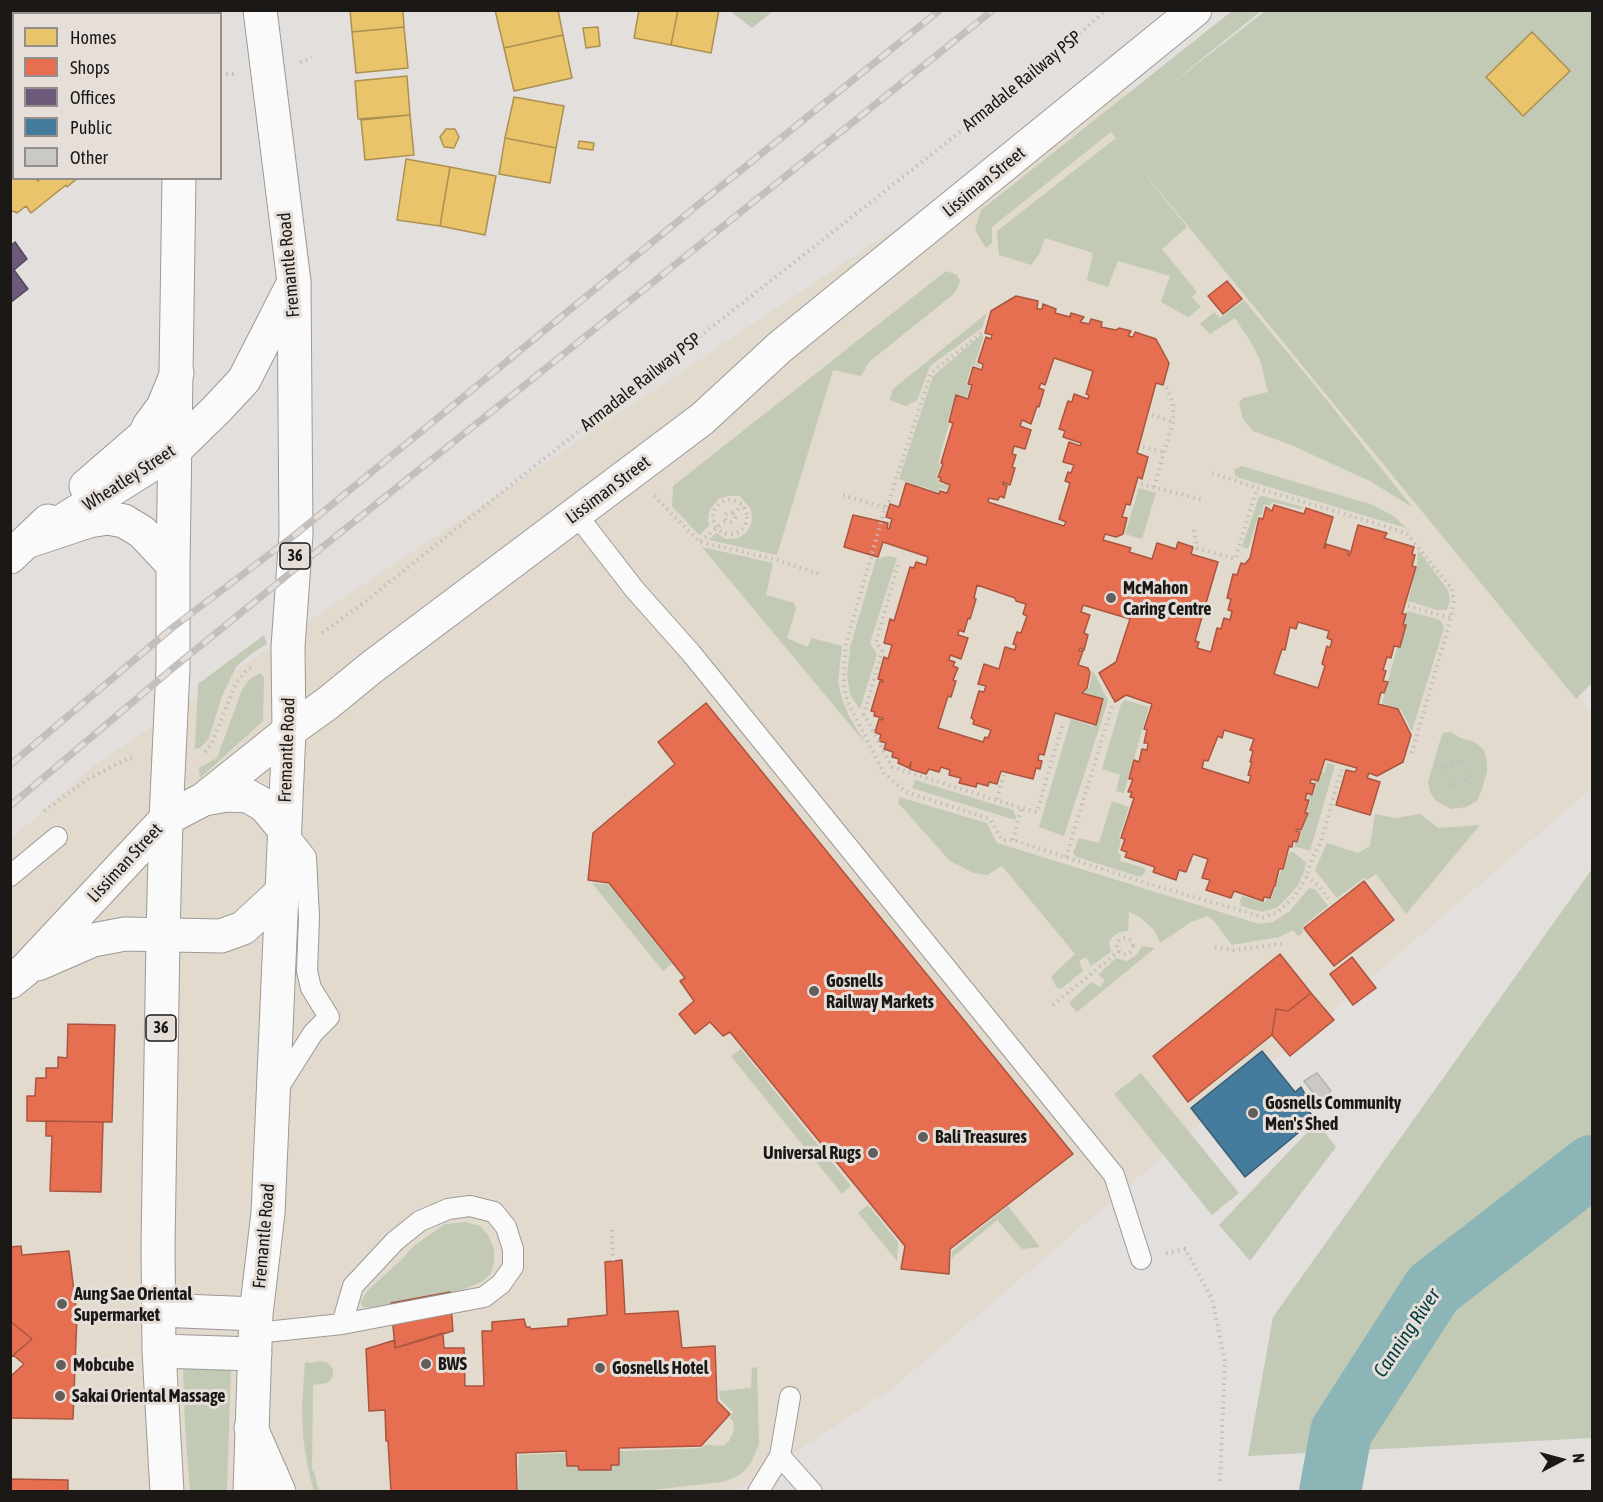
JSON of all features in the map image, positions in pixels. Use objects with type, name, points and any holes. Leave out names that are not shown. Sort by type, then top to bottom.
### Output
[{"type":"main road","name":"Fremantle Road","points":[[250,1491],[256,1334],[268,1212],[289,731],[288,647],[296,534],[294,282],[260,10]]},
{"type":"main road","name":"Lissiman Street","points":[[18,976],[166,819],[204,800],[372,667],[702,419],[780,347],[1195,10]]},
{"type":"main road","name":"36","points":[[167,1491],[158,1310],[163,936],[173,668],[179,180]]},
{"type":"main road","name":"Wheatley Street","points":[[20,549],[175,450],[218,409],[243,380],[294,282]]},
{"type":"main road","name":"Wheatley Street","points":[[20,549],[70,499],[145,435],[163,407],[177,373]]},
{"type":"main road","points":[[20,549],[89,521],[108,518],[124,521],[142,532],[173,565]]},
{"type":"main road","points":[[204,800],[227,795],[248,796],[264,805],[284,829]]},
{"type":"main road","name":"Lissiman Street","points":[[18,976],[93,940],[125,934],[221,936],[243,928],[281,892]]},
{"type":"main road","points":[[158,1310],[256,1334]]},
{"type":"main road","points":[[159,1351],[256,1334]]},
{"type":"main road","points":[[251,1428],[279,1491]]},
{"type":"lane","points":[[576,514],[635,590],[697,661],[1114,1175],[1141,1259]]},
{"type":"lane","points":[[273,1097],[313,1033],[329,1017],[311,988],[307,971],[309,918],[306,857],[284,829]]},
{"type":"lane","points":[[10,876],[57,837]]},
{"type":"lane","points":[[256,1334],[342,1324],[484,1297],[501,1284],[513,1267],[513,1249],[506,1227],[494,1212],[470,1206],[448,1209],[420,1221],[395,1241],[353,1286],[342,1324]]},
{"type":"lane","points":[[758,1491],[780,1456],[790,1397]]},
{"type":"lane","points":[[780,1456],[812,1491]]},
{"type":"path","name":"Armadale Railway PSP","points":[[199,754],[205,752],[212,743],[236,683],[246,671],[263,659],[330,629],[366,602],[526,473],[946,143],[1106,10]]},
{"type":"path","points":[[981,333],[931,373],[885,508],[846,644],[844,687],[848,703],[884,773],[906,792],[990,819],[1002,840],[1013,840],[1146,883],[1263,917],[1278,912],[1295,896],[1306,877],[1320,844],[1342,768]]},
{"type":"path","points":[[1154,487],[1173,422],[1173,403],[1166,387]]},
{"type":"path","points":[[1152,415],[1173,422]]},
{"type":"path","points":[[1143,447],[1163,452]]},
{"type":"path","points":[[1212,473],[1407,534],[1452,590],[1454,601],[1451,618],[1411,756]]},
{"type":"path","points":[[1141,484],[1203,500]]},
{"type":"path","points":[[1194,530],[1197,548],[1235,559],[1257,488]]},
{"type":"path","points":[[843,495],[885,508]]},
{"type":"path","points":[[653,496],[700,542],[774,559],[819,574]]},
{"type":"path","points":[[731,500],[742,505],[746,510],[747,521],[741,530],[732,535],[716,529],[713,524],[713,512],[720,502],[731,500]]},
{"type":"path","points":[[700,542],[726,521],[726,513],[733,514],[742,505]]},
{"type":"path","points":[[898,565],[876,642],[882,651],[864,714],[892,766],[1037,812],[1063,723]]},
{"type":"path","points":[[1408,606],[1451,618]]},
{"type":"path","points":[[1066,857],[1113,703]]},
{"type":"path","points":[[40,814],[88,779],[127,759],[136,758]]},
{"type":"path","points":[[1435,765],[1444,768],[1462,759],[1470,778],[1453,787],[1444,768]]},
{"type":"path","points":[[996,799],[1004,775]]},
{"type":"path","points":[[1013,840],[1022,808]]},
{"type":"path","points":[[1306,877],[1318,885],[1331,902]]},
{"type":"path","points":[[1124,938],[1131,941],[1131,952],[1124,954],[1119,951],[1117,947],[1119,940],[1124,938]]},
{"type":"path","points":[[1215,947],[1234,950],[1286,943]]},
{"type":"path","points":[[1053,1005],[1119,951]]},
{"type":"path","points":[[612,1230],[613,1261]]},
{"type":"path","points":[[1141,1259],[1185,1249],[1212,1299],[1225,1361],[1220,1483]]},
{"type":"shaded area","points":[[1120,78],[1592,714],[1592,788],[893,1388],[735,1491],[11,1491],[10,840],[96,764]]},
{"type":"green space","points":[[730,11],[773,11],[752,28]]},
{"type":"green space","points":[[1232,11],[1261,11],[1166,88],[1265,11],[1592,11],[1592,683],[1576,699],[1128,153],[1187,227],[1162,249],[1197,292],[1192,297],[1201,307],[1188,317],[1161,302],[1170,276],[1118,261],[1108,287],[1087,280],[1093,253],[1045,238],[1039,254],[1031,265],[999,255],[997,231],[1116,138],[1111,132],[992,227],[992,243],[986,248],[975,230],[981,210]]},
{"type":"green space","points":[[946,271],[957,275],[960,281],[955,293],[869,362],[861,376],[833,370],[777,555],[709,540],[716,533],[726,539],[738,538],[747,532],[752,521],[751,509],[740,496],[718,499],[709,511],[710,525],[699,535],[672,506],[673,486]]},
{"type":"green space","points":[[1244,300],[1412,507],[1370,481],[1291,445],[1253,431],[1243,419],[1239,403],[1243,398],[1268,392],[1260,360],[1235,318],[1210,334],[1200,324],[1214,312],[1220,318]]},
{"type":"green space","points":[[987,313],[982,328],[930,366],[917,400],[906,406],[890,400],[893,389]]},
{"type":"green space","points":[[981,335],[984,336],[975,363],[980,367],[972,364],[966,384],[970,386],[967,397],[956,394],[947,423],[949,424],[938,463],[941,466],[936,477],[940,480],[938,483],[948,486],[946,490],[940,488],[938,492],[899,479],[933,376]]},
{"type":"green space","points":[[1242,466],[1373,505],[1395,517],[1406,528],[1236,477],[1234,470]]},
{"type":"green space","points":[[1139,488],[1156,493],[1142,539],[1125,534]]},
{"type":"green space","points":[[1263,496],[1303,507],[1301,509],[1272,502],[1270,506],[1264,504],[1262,515],[1259,514],[1248,549],[1242,547],[1259,497]]},
{"type":"green space","points":[[702,547],[773,563],[766,595],[794,603],[796,609],[787,638],[807,647],[812,638],[842,646],[838,682],[849,716],[865,743]]},
{"type":"green space","points":[[1418,550],[1448,590],[1450,601],[1447,610],[1437,610],[1408,601]]},
{"type":"green space","points":[[888,556],[897,558],[870,643],[877,654],[860,709],[850,695],[847,675],[850,647],[876,559]]},
{"type":"green space","points":[[1407,611],[1437,619],[1442,622],[1444,628],[1412,731],[1401,710],[1382,703]]},
{"type":"green space","points":[[264,635],[267,644],[236,667],[222,696],[209,738],[200,748],[195,749],[198,684]]},
{"type":"green space","points":[[1090,669],[1108,701],[1064,836],[1039,827],[1071,719],[1096,726],[1104,700],[1084,692],[1089,688],[1092,674]]},
{"type":"green space","points":[[260,673],[264,677],[263,721],[200,778],[199,768],[217,758],[242,690],[250,679]]},
{"type":"green space","points":[[1125,700],[1149,707],[1124,793],[1116,791],[1120,775],[1102,769],[1121,704]]},
{"type":"green space","points":[[1451,732],[1460,738],[1474,742],[1483,749],[1487,760],[1487,772],[1477,801],[1466,807],[1451,809],[1435,800],[1428,782],[1443,733]]},
{"type":"green space","points":[[1327,763],[1335,765],[1310,851],[1294,847],[1295,843],[1298,843],[1309,811],[1307,810],[1311,800],[1308,798],[1313,796],[1317,784],[1313,782],[1318,782]]},
{"type":"green space","points":[[915,780],[1013,810],[1015,820],[912,788]]},
{"type":"green space","points":[[899,797],[987,823],[997,843],[1259,924],[1273,922],[1290,911],[1309,888],[1316,890],[1328,906],[1302,927],[1303,933],[1298,936],[1293,930],[1279,937],[1232,945],[1208,916],[1191,922],[1160,943],[1155,931],[1141,918],[1129,912],[1128,931],[1113,936],[1109,942],[1111,952],[1091,966],[1086,957],[1079,961],[1083,971],[1062,988],[1057,988],[1051,977],[1075,954],[1002,866],[987,875],[973,873],[950,861],[899,804]]},
{"type":"green space","points":[[1112,801],[1129,807],[1119,838],[1121,840],[1118,853],[1121,855],[1120,861],[1145,868],[1145,873],[1140,877],[1077,857],[1073,853],[1079,838],[1099,843]]},
{"type":"green space","points":[[1375,814],[1395,818],[1420,814],[1438,828],[1480,825],[1406,914],[1376,874],[1367,880],[1364,878],[1337,898],[1315,870],[1327,843],[1358,853],[1370,846]]},
{"type":"green space","points":[[1289,852],[1293,852],[1306,862],[1298,885],[1286,899],[1276,908],[1262,912],[1241,906],[1242,896],[1265,902],[1267,898],[1271,899]]},
{"type":"green space","points":[[1592,869],[1592,1438],[1248,1456],[1273,1317]]},
{"type":"green space","points":[[592,883],[609,885],[672,964],[663,971]]},
{"type":"green space","points":[[1142,946],[1155,948],[1077,1012],[1069,1003],[1091,982],[1100,987],[1105,980],[1098,975],[1116,958],[1127,961],[1137,955]]},
{"type":"green space","points":[[741,1049],[851,1186],[842,1194],[731,1056]]},
{"type":"green space","points":[[1141,1073],[1239,1193],[1212,1215],[1114,1094]]},
{"type":"green space","points":[[1317,1122],[1336,1147],[1250,1261],[1219,1225]]},
{"type":"green space","points":[[868,1205],[898,1242],[897,1261],[858,1213]]},
{"type":"green space","points":[[1008,1206],[1040,1247],[1022,1249],[997,1220],[952,1258],[952,1251]]},
{"type":"green space","points":[[465,1222],[480,1226],[488,1235],[494,1249],[491,1273],[483,1281],[458,1292],[378,1308],[362,1307],[361,1301],[368,1290],[415,1245],[445,1224]]},
{"type":"green space","points":[[305,1362],[327,1362],[333,1369],[333,1377],[327,1383],[313,1385],[312,1471],[314,1471],[320,1491],[314,1492],[303,1437],[302,1406]]},
{"type":"green space","points":[[183,1367],[231,1368],[227,1491],[190,1491]]},
{"type":"green space","points":[[757,1367],[759,1444],[751,1463],[740,1475],[723,1482],[644,1491],[518,1492],[519,1455],[723,1446],[733,1433],[733,1421],[730,1418],[733,1412],[720,1399],[719,1391],[751,1388],[752,1368]]},
{"type":"building: Homes","points":[[66,10],[122,10],[123,12],[64,12]]},
{"type":"building: Homes","points":[[350,10],[403,10],[404,27],[352,32]]},
{"type":"building: Homes","points":[[495,10],[558,10],[563,35],[504,48]]},
{"type":"building: Homes","points":[[639,10],[678,10],[671,45],[634,38]]},
{"type":"building: Homes","points":[[678,10],[719,10],[711,53],[671,45]]},
{"type":"building: Homes","points":[[404,27],[408,68],[356,73],[352,32]]},
{"type":"building: Homes","points":[[598,27],[600,46],[586,48],[583,28]]},
{"type":"building: Homes","points":[[1532,32],[1570,71],[1523,116],[1486,77]]},
{"type":"building: Homes","points":[[563,35],[572,78],[514,91],[504,48]]},
{"type":"building: Homes","points":[[10,61],[12,63],[12,99],[10,100]]},
{"type":"building: Homes","points":[[407,76],[410,115],[358,119],[355,81]]},
{"type":"building: Homes","points":[[514,97],[564,106],[556,148],[505,138]]},
{"type":"building: Homes","points":[[10,109],[12,111],[12,134],[10,135]]},
{"type":"building: Homes","points":[[410,115],[414,155],[365,160],[361,120]]},
{"type":"building: Homes","points":[[446,129],[455,129],[459,137],[454,148],[444,147],[440,137]]},
{"type":"building: Homes","points":[[505,138],[556,148],[550,183],[499,174]]},
{"type":"building: Homes","points":[[579,141],[594,143],[593,150],[578,148]]},
{"type":"building: Homes","points":[[406,159],[450,167],[440,226],[397,220]]},
{"type":"building: Homes","points":[[10,162],[12,163],[12,180],[76,180],[31,213],[26,206],[17,213],[13,211],[10,213]]},
{"type":"building: Homes","points":[[450,167],[496,176],[485,235],[440,226]]},
{"type":"building: Shops","points":[[1227,281],[1242,299],[1223,314],[1208,296]]},
{"type":"building: Shops","name":"McMahon Caring Centre","points":[[1016,296],[1038,301],[1037,309],[1042,309],[1043,304],[1056,309],[1055,313],[1070,317],[1071,313],[1084,317],[1080,322],[1089,324],[1091,319],[1102,322],[1101,327],[1131,331],[1128,336],[1133,337],[1135,332],[1156,339],[1169,363],[1163,385],[1156,383],[1137,453],[1148,457],[1142,479],[1138,477],[1130,505],[1126,504],[1122,517],[1127,518],[1123,534],[1116,537],[1105,534],[1103,540],[1131,548],[1129,552],[1152,559],[1157,543],[1176,549],[1178,542],[1193,547],[1191,554],[1218,562],[1195,641],[1199,642],[1197,648],[1211,652],[1217,628],[1221,629],[1224,618],[1230,620],[1232,611],[1228,610],[1231,599],[1227,598],[1233,574],[1237,575],[1241,563],[1245,564],[1250,558],[1259,518],[1263,519],[1266,507],[1272,511],[1274,505],[1304,514],[1306,508],[1333,517],[1324,548],[1326,544],[1349,551],[1348,555],[1350,555],[1358,525],[1387,533],[1384,538],[1414,547],[1412,554],[1415,555],[1412,566],[1416,567],[1402,614],[1406,614],[1403,625],[1406,625],[1400,647],[1394,646],[1391,658],[1387,657],[1383,670],[1386,671],[1383,681],[1388,682],[1384,693],[1381,692],[1378,704],[1398,709],[1411,735],[1403,762],[1377,776],[1369,773],[1367,778],[1380,782],[1370,815],[1336,805],[1346,770],[1355,772],[1357,768],[1325,759],[1318,781],[1311,779],[1310,783],[1315,784],[1312,795],[1307,793],[1305,800],[1309,800],[1305,813],[1308,813],[1301,830],[1296,831],[1300,832],[1297,842],[1293,841],[1292,847],[1289,846],[1283,869],[1279,869],[1270,898],[1264,897],[1263,901],[1234,891],[1231,898],[1206,890],[1210,880],[1202,878],[1208,859],[1193,854],[1186,872],[1179,870],[1176,880],[1153,872],[1155,867],[1125,857],[1127,852],[1121,850],[1125,839],[1121,838],[1134,798],[1130,797],[1132,792],[1128,792],[1133,779],[1129,779],[1134,760],[1139,762],[1142,749],[1147,750],[1148,743],[1144,743],[1147,730],[1144,729],[1152,704],[1126,695],[1115,702],[1099,673],[1116,662],[1130,619],[1083,605],[1081,612],[1090,615],[1084,633],[1088,635],[1084,650],[1080,648],[1079,651],[1083,651],[1078,665],[1088,668],[1090,673],[1087,688],[1082,693],[1103,699],[1096,725],[1055,713],[1044,755],[1039,754],[1038,760],[1042,761],[1040,769],[1036,768],[1033,779],[1001,771],[997,784],[989,782],[988,786],[977,783],[976,787],[959,783],[961,778],[949,775],[950,770],[941,767],[939,772],[929,769],[926,774],[910,769],[911,762],[909,768],[898,763],[899,759],[892,757],[893,752],[884,749],[886,743],[879,741],[881,735],[875,732],[879,719],[883,718],[874,716],[875,712],[871,711],[880,681],[883,682],[878,679],[884,657],[888,659],[892,645],[884,643],[890,619],[894,621],[910,567],[914,568],[916,562],[926,565],[928,557],[883,542],[878,557],[844,547],[853,515],[888,523],[887,528],[889,529],[892,519],[886,517],[890,504],[899,507],[906,483],[939,494],[940,491],[947,493],[950,485],[940,481],[941,478],[938,477],[953,423],[949,422],[956,395],[968,399],[972,385],[968,384],[973,367],[982,370],[983,364],[978,362],[986,337],[991,339],[992,335],[985,333],[991,311]],"holes":[[[1054,358],[1093,371],[1086,394],[1089,395],[1088,399],[1074,394],[1072,402],[1068,401],[1059,429],[1065,431],[1063,437],[1081,443],[1080,446],[1069,442],[1063,462],[1074,465],[1065,481],[1070,483],[1059,519],[1066,522],[1064,526],[988,502],[989,498],[998,500],[1000,496],[1004,498],[1007,486],[1003,482],[1010,485],[1015,468],[1012,467],[1016,455],[1012,454],[1014,446],[1025,449],[1031,430],[1020,426],[1022,420],[1031,424],[1044,390],[1039,388],[1041,383],[1045,385]],[[977,585],[1026,604],[1023,614],[1027,616],[1021,633],[1017,632],[1013,644],[1016,645],[1015,650],[1005,647],[999,669],[984,664],[978,684],[986,686],[984,692],[979,691],[971,718],[974,720],[973,724],[991,730],[988,738],[985,737],[983,742],[938,728],[948,696],[951,697],[956,681],[953,680],[958,668],[953,666],[955,662],[949,660],[950,655],[961,659],[968,638],[958,635],[959,630],[964,632],[976,599],[974,598]],[[1298,622],[1329,631],[1327,638],[1332,640],[1330,648],[1327,646],[1322,664],[1325,666],[1318,688],[1274,674],[1282,649],[1285,650],[1290,627],[1296,629]],[[1224,730],[1254,739],[1250,750],[1253,751],[1248,775],[1251,776],[1249,783],[1202,768],[1204,760],[1208,761],[1218,736],[1222,738]]]},
{"type":"building: Shops","name":"Gosnells Railway Markets","points":[[706,703],[1073,1154],[950,1249],[949,1274],[901,1269],[905,1246],[730,1032],[723,1036],[710,1022],[695,1034],[679,1014],[694,1001],[680,981],[685,978],[609,883],[588,880],[593,833],[675,764],[658,742]]},
{"type":"building: Shops","points":[[1364,881],[1394,920],[1334,966],[1304,928]]},
{"type":"building: Shops","points":[[1280,954],[1311,993],[1288,1011],[1276,1009],[1272,1035],[1188,1102],[1153,1056]]},
{"type":"building: Shops","points":[[1352,957],[1376,988],[1353,1005],[1330,974]]},
{"type":"building: Shops","points":[[1311,993],[1334,1020],[1290,1056],[1272,1035],[1276,1009],[1288,1011]]},
{"type":"building: Shops","points":[[68,1024],[115,1025],[112,1122],[27,1121],[27,1096],[35,1096],[36,1078],[46,1078],[46,1068],[58,1068],[58,1057],[67,1058]]},
{"type":"building: Shops","points":[[46,1121],[103,1122],[101,1192],[50,1191],[52,1136],[46,1136]]},
{"type":"building: Shops","points":[[21,1246],[22,1255],[69,1251],[77,1315],[73,1419],[10,1418],[10,1377],[24,1364],[13,1355],[32,1339],[10,1321],[10,1247]]},
{"type":"building: Shops","name":"Gosnells Hotel","points":[[622,1260],[625,1314],[678,1311],[682,1348],[715,1346],[717,1401],[730,1414],[701,1446],[619,1448],[619,1465],[611,1465],[611,1470],[579,1470],[578,1466],[567,1466],[566,1451],[516,1453],[517,1492],[391,1492],[385,1410],[369,1411],[366,1349],[395,1340],[395,1348],[443,1333],[444,1348],[464,1348],[465,1386],[484,1386],[482,1331],[492,1331],[492,1322],[524,1319],[526,1327],[531,1329],[568,1326],[568,1319],[607,1315],[605,1262]]},
{"type":"building: Shops","points":[[450,1292],[453,1331],[395,1348],[391,1303]]},
{"type":"building: Shops","points":[[10,1321],[32,1339],[10,1358]]},
{"type":"building: Shops","points":[[10,1479],[68,1480],[68,1492],[10,1492]]},
{"type":"building: Offices","points":[[15,242],[27,259],[14,270],[28,289],[10,303],[10,246]]},
{"type":"building: Public","name":"Gosnells Community Men's Shed","points":[[1262,1051],[1295,1092],[1301,1087],[1306,1096],[1301,1101],[1315,1119],[1245,1177],[1191,1108]]},
{"type":"building: Other","points":[[1317,1073],[1331,1091],[1319,1100],[1304,1081]]},
{"type":"waterway","name":"Canning River","points":[[1330,1492],[1341,1432],[1433,1289],[1592,1166]]},
{"type":"railway","points":[[10,765],[172,628],[296,534],[940,10]]},
{"type":"railway","points":[[10,806],[173,668],[295,569],[993,10]]},
{"type":"place","name":"McMahon Caring Centre","points":[[1111,598]]},
{"type":"place","name":"Gosnells Railway Markets","points":[[814,991]]},
{"type":"place","name":"Gosnells Community Men's Shed","points":[[1253,1113]]},
{"type":"place","name":"Bali Treasures","points":[[923,1137]]},
{"type":"place","name":"Universal Rugs","points":[[873,1153]]},
{"type":"place","name":"Aung Sae Oriental Supermarket","points":[[62,1304]]},
{"type":"place","name":"BWS","points":[[426,1364]]},
{"type":"place","name":"Mobcube","points":[[61,1365]]},
{"type":"place","name":"Gosnells Hotel","points":[[600,1368]]},
{"type":"place","name":"Sakai Oriental Massage","points":[[60,1396]]}]
